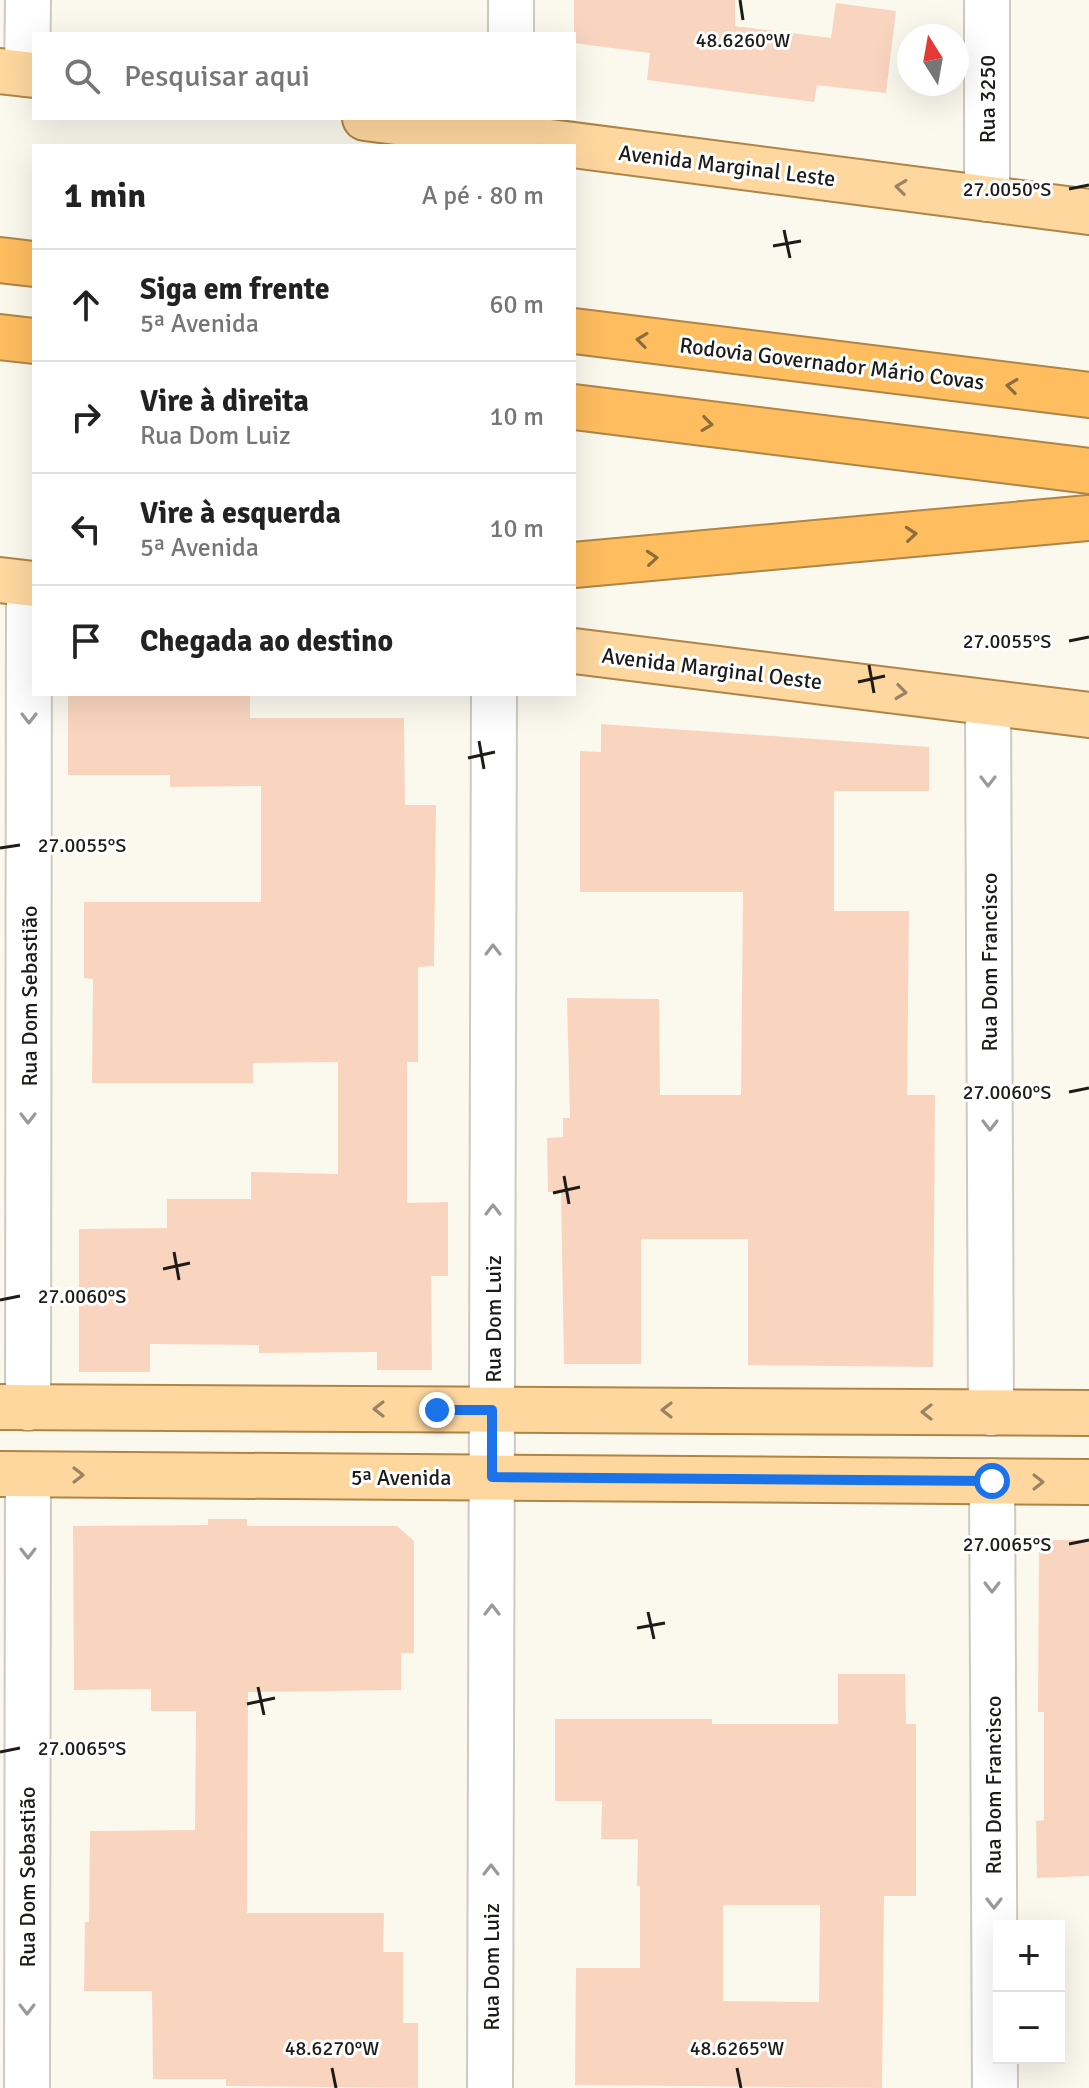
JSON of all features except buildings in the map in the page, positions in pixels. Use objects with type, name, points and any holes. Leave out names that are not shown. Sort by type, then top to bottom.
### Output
[{"type":"highway","points":[[0,260],[32,264]]},
{"type":"highway","name":"Rodovia Governador Mário Covas","points":[[576,331],[1089,395]]},
{"type":"highway","points":[[0,337],[32,341]]},
{"type":"highway","points":[[576,407],[1089,471]]},
{"type":"highway","points":[[576,565],[1089,518]]},
{"type":"main road","name":"Avenida Marginal Leste","points":[[397,120],[510,127],[1089,212]]},
{"type":"main road","name":"Avenida Marginal Oeste","points":[[576,651],[1089,715]]},
{"type":"main road","points":[[14,1408],[1089,1413]]},
{"type":"main road","name":"5ª Avenida","points":[[14,1474],[1089,1482]]},
{"type":"street","points":[[20,73],[28,0]]},
{"type":"street","points":[[511,0],[511,32]]},
{"type":"street","name":"Rua 3250","points":[[987,0],[987,199]]},
{"type":"street","name":"Rua Dom Sebastião","points":[[14,1408],[21,583]]},
{"type":"street","name":"Rua Dom Luiz","points":[[490,2088],[494,696]]},
{"type":"street","name":"Rua Dom Francisco","points":[[988,703],[991,1413]]},
{"type":"street","name":"Rua Dom Sebastião","points":[[14,1474],[27,2088]]},
{"type":"street","name":"Rua Dom Francisco","points":[[992,1481],[995,2088]]},
{"type":"route","points":[[437,1410],[492,1410],[492,1477],[992,1481]]}]
